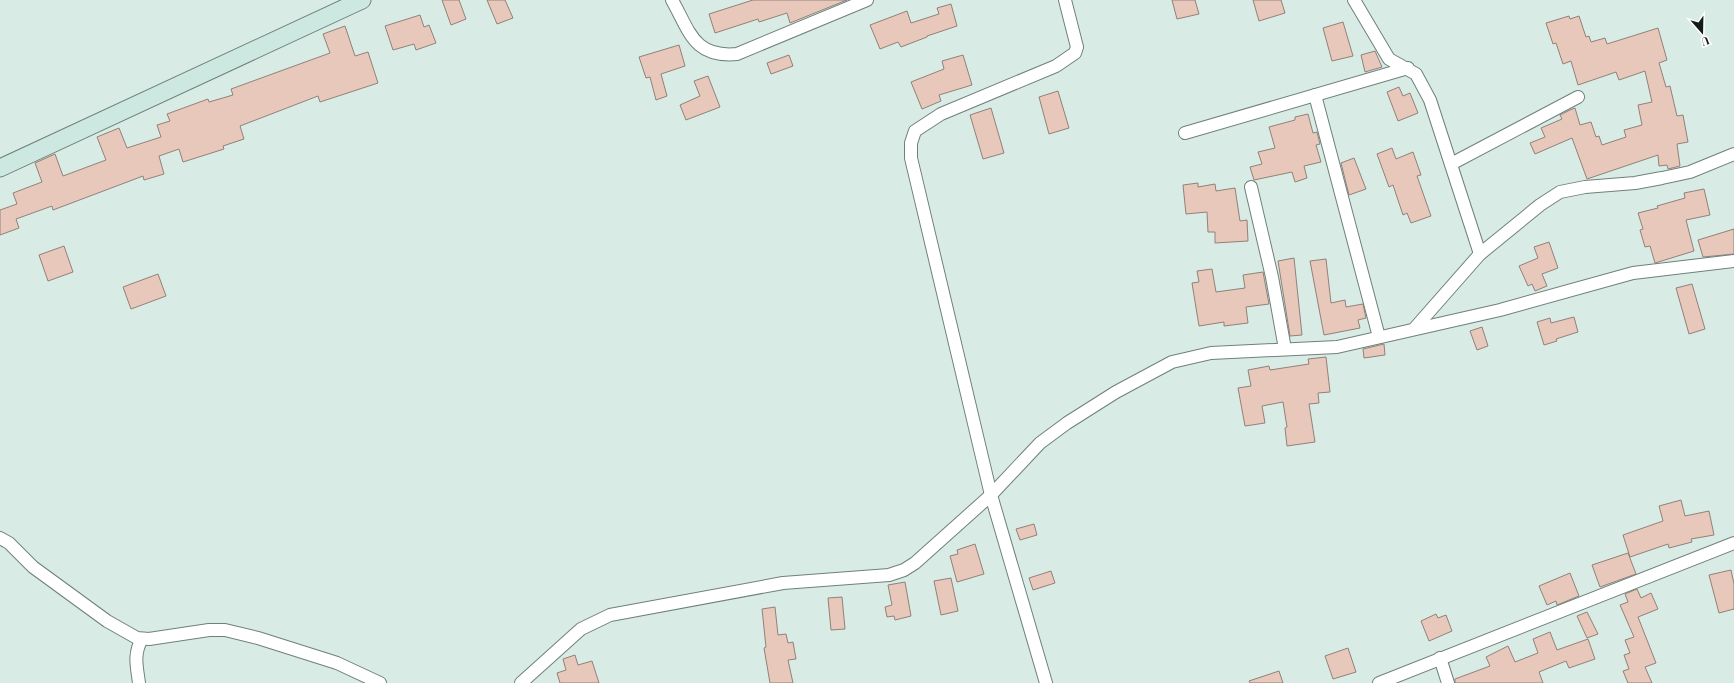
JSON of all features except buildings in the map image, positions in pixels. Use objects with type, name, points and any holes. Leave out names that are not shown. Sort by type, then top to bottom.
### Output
[{"type":"street","points":[[0,168],[362,0]]},
{"type":"street","points":[[672,0],[696,42],[711,53],[724,55],[737,54],[867,0]]},
{"type":"street","points":[[1046,683],[991,495],[911,158],[911,143],[916,131],[942,114],[1056,66],[1075,53],[1078,47],[1065,0]]},
{"type":"street","points":[[1354,0],[1389,59],[1408,68],[1416,74],[1430,100],[1480,254]]},
{"type":"street","points":[[1185,133],[1408,68]]},
{"type":"street","points":[[1315,96],[1378,337]]},
{"type":"street","points":[[1451,164],[1578,97]]},
{"type":"street","points":[[1414,329],[1480,254],[1540,205],[1560,192],[1585,187],[1635,183],[1690,172],[1734,154]]},
{"type":"street","points":[[1251,187],[1272,277],[1285,349]]},
{"type":"street","points":[[521,683],[581,629],[610,615],[624,611],[783,583],[889,575],[904,570],[915,563],[991,495],[1040,443],[1067,423],[1116,392],[1172,362],[1211,353],[1337,346],[1500,310],[1633,273],[1734,261]]},
{"type":"street","points":[[0,538],[9,543],[33,567],[107,621],[142,639],[225,630],[258,638],[337,663],[380,683]]},
{"type":"street","points":[[1379,683],[1734,542]]},
{"type":"street","points":[[139,683],[136,658],[137,648],[142,639]]},
{"type":"street","points":[[1440,658],[1448,683]]}]
